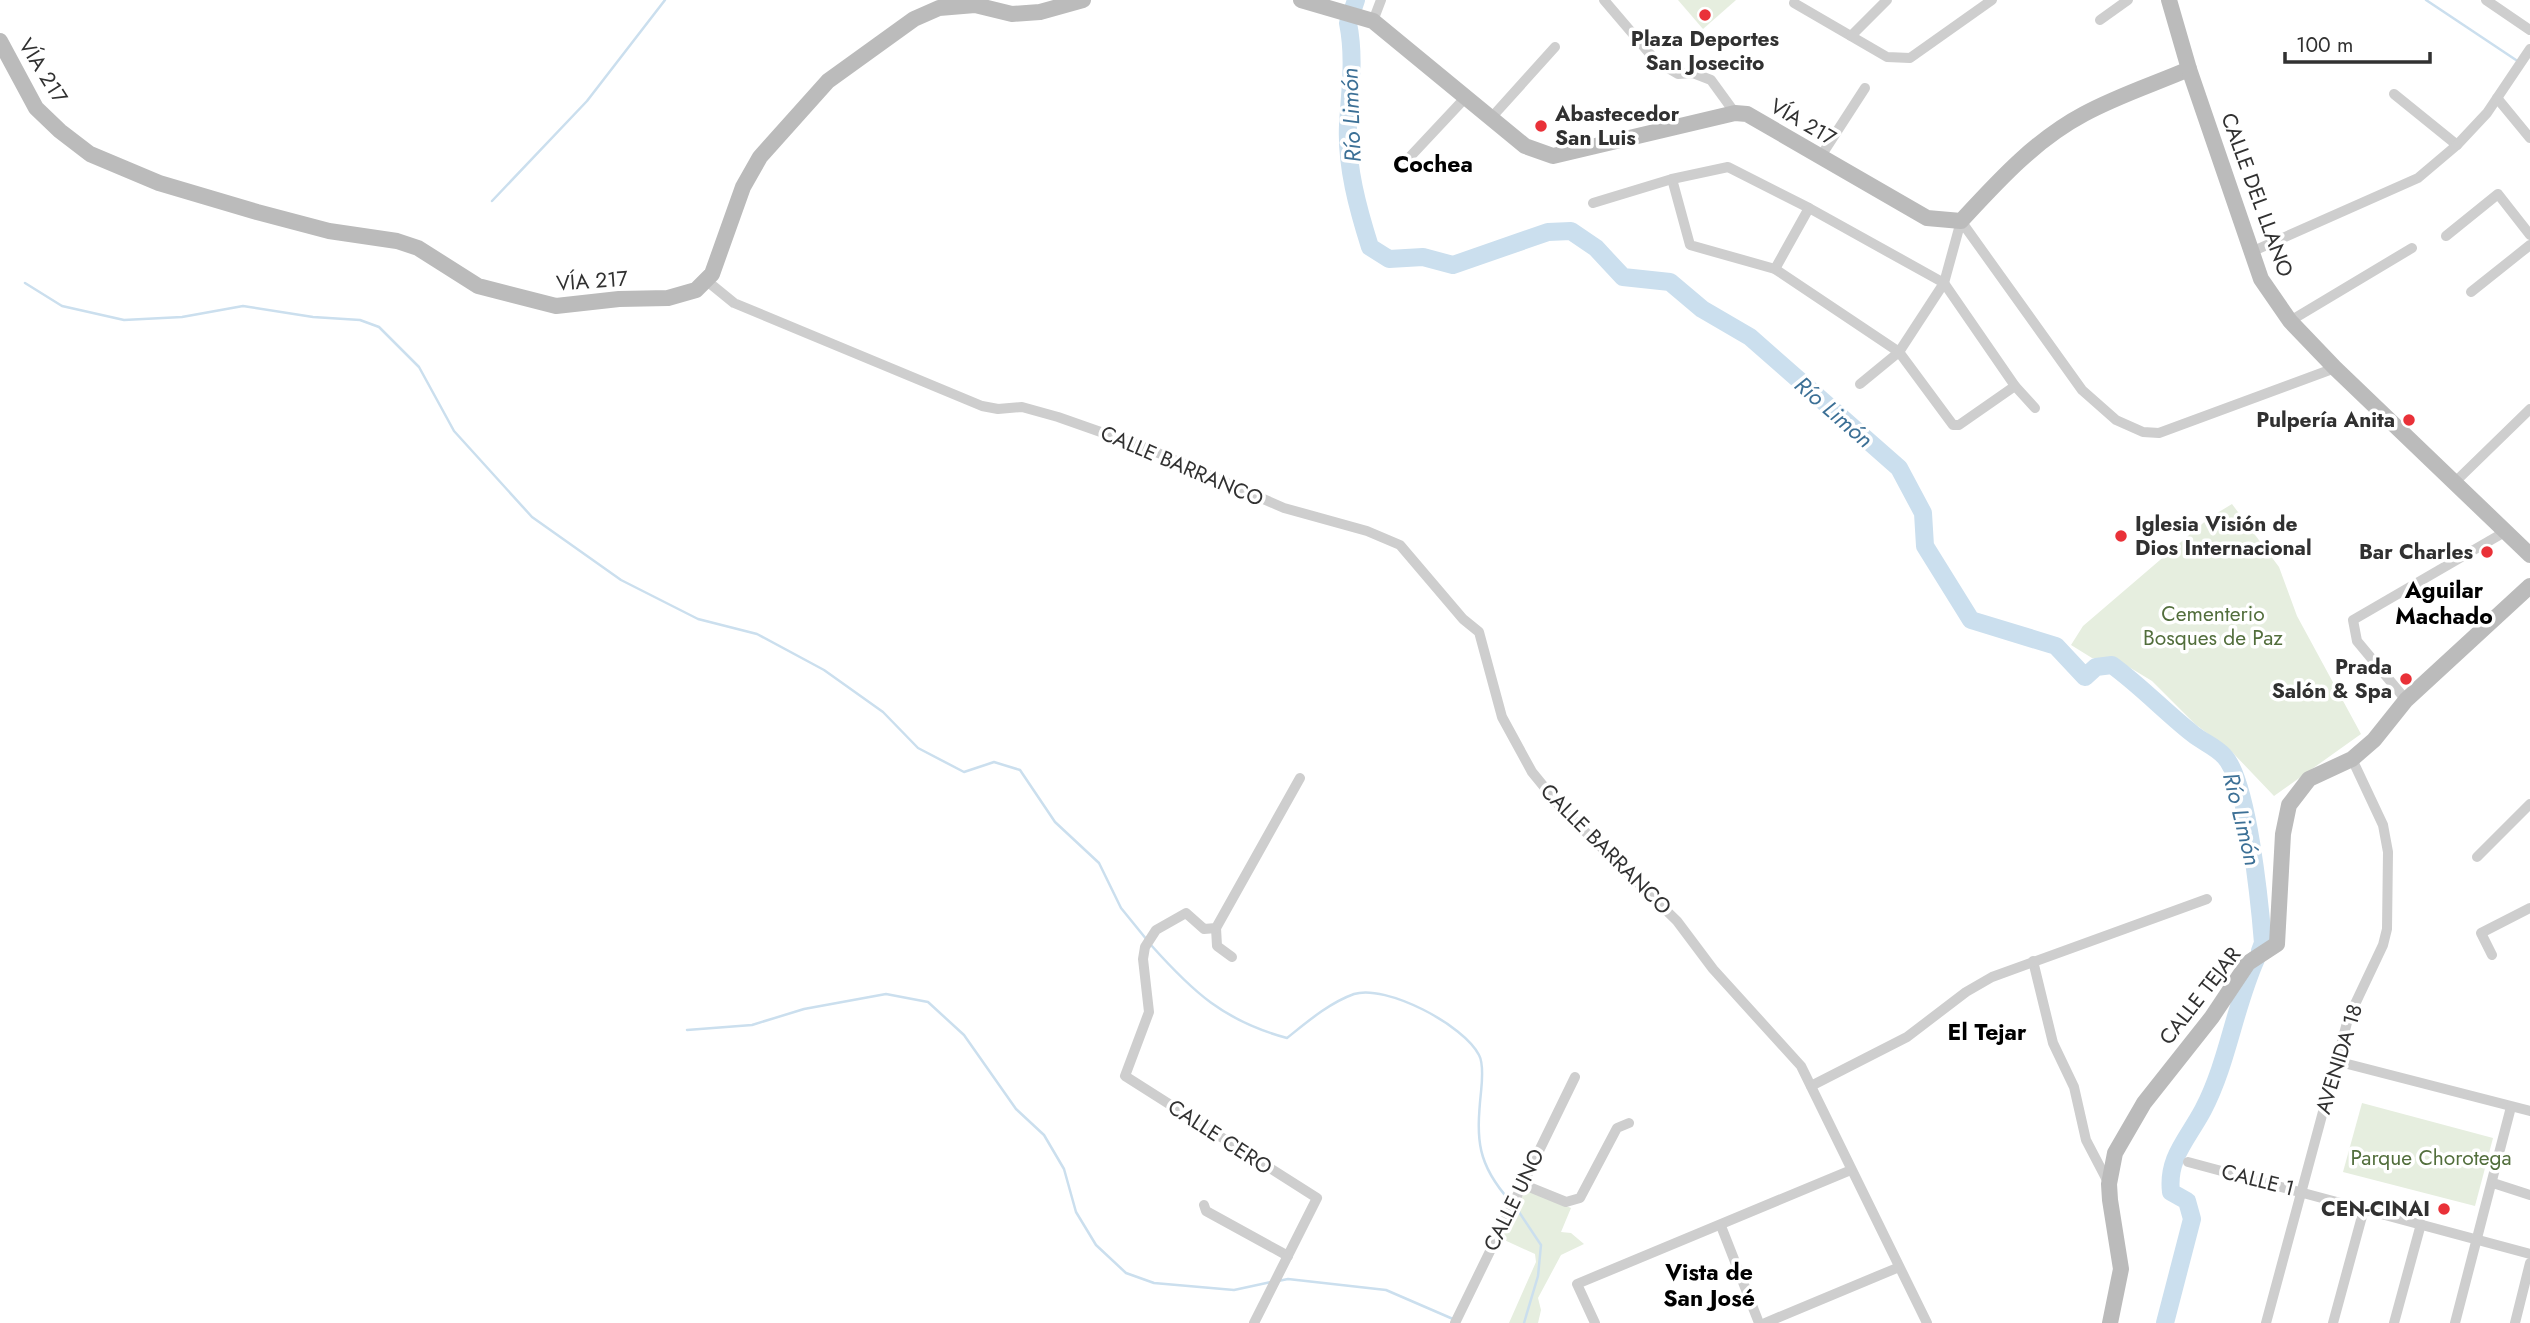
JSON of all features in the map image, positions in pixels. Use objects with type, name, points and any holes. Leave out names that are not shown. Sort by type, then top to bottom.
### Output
[{"type":"main road","points":[[707,281],[719,256],[743,187],[760,157],[828,80],[914,19],[939,8],[974,3],[1012,14],[1083,0]]},
{"type":"main road","name":"VÍA 217","points":[[1301,0],[1373,21],[1525,146],[1553,156],[1735,113],[1747,114],[1927,218],[1961,221]]},
{"type":"main road","name":"CALLE DEL LLANO","points":[[2169,0],[2189,69],[2262,279],[2290,321],[2503,533],[2530,555]]},
{"type":"main road","name":"VÍA 217","points":[[0,41],[36,108],[60,131],[90,154],[159,184],[329,231],[397,241],[418,248],[478,286],[542,304],[556,306],[619,299],[668,298],[684,295],[707,281]]},
{"type":"main road","points":[[1961,221],[2006,173],[2052,135],[2084,114],[2189,69]]},
{"type":"main road","name":"CALLE TEJAR","points":[[2110,1323],[2121,1269],[2109,1184],[2115,1153],[2144,1103],[2212,1017],[2248,963],[2277,944],[2283,834],[2289,805],[2309,779],[2352,759],[2374,740],[2406,699],[2530,586]]},
{"type":"street","points":[[1373,21],[1381,0]]},
{"type":"street","points":[[1604,0],[1656,61],[1678,74],[1693,73],[1711,80],[1735,113]]},
{"type":"street","points":[[1851,36],[1887,0]]},
{"type":"street","points":[[1793,4],[1887,57],[1910,58],[1992,0]]},
{"type":"street","points":[[2100,20],[2128,0]]},
{"type":"street","points":[[2486,0],[2530,30]]},
{"type":"street","points":[[1491,118],[1555,47]]},
{"type":"street","points":[[2251,252],[2418,178],[2457,145],[2497,98],[2530,49]]},
{"type":"street","points":[[1821,156],[1864,88]]},
{"type":"street","points":[[2394,94],[2457,145]]},
{"type":"street","points":[[1407,160],[1467,96]]},
{"type":"street","points":[[2497,98],[2530,138]]},
{"type":"street","points":[[1593,203],[1724,165],[1809,208],[1944,283],[2015,386],[2035,408]]},
{"type":"street","points":[[1672,179],[1690,245],[1774,269],[1899,352],[1953,425],[1959,425],[2015,386]]},
{"type":"street","points":[[2446,236],[2498,194],[2530,235]]},
{"type":"street","points":[[1774,269],[1809,208]]},
{"type":"street","points":[[1860,384],[1899,352],[1944,283],[1961,221]]},
{"type":"street","points":[[1961,221],[2082,390],[2116,420],[2143,432],[2159,433],[2336,368]]},
{"type":"street","points":[[2471,292],[2530,245]]},
{"type":"street","points":[[2290,321],[2412,248]]},
{"type":"street","name":"CALLE BARRANCO","points":[[707,281],[734,303],[982,406],[998,409],[1022,407],[1108,433],[1284,508],[1367,531],[1400,545],[1463,620],[1479,632],[1502,717],[1532,772],[1563,810],[1677,921],[1713,969],[1786,1046],[1801,1066],[1897,1268],[1927,1323]]},
{"type":"street","points":[[2453,484],[2530,409]]},
{"type":"street","points":[[2406,699],[2357,641],[2353,620],[2503,533]]},
{"type":"street","name":"AVENIDA 18","points":[[2266,1323],[2348,1019],[2383,945],[2387,929],[2385,838],[2374,801],[2352,759]]},
{"type":"street","points":[[1232,957],[1217,946],[1216,929],[1300,778]]},
{"type":"street","points":[[2477,857],[2530,804]]},
{"type":"street","points":[[1811,1086],[1908,1037],[1966,992],[1992,977],[2207,900]]},
{"type":"street","points":[[2492,955],[2481,933],[2530,908]]},
{"type":"street","name":"CALLE CERO","points":[[1216,929],[1204,929],[1186,913],[1156,930],[1147,941],[1143,960],[1149,1012],[1125,1076],[1317,1198],[1288,1256]]},
{"type":"street","points":[[2033,961],[2053,1043],[2074,1087],[2086,1140],[2109,1184]]},
{"type":"street","points":[[2336,1060],[2530,1111]]},
{"type":"street","name":"CALLE UNO","points":[[1455,1323],[1575,1077]]},
{"type":"street","points":[[2455,1323],[2511,1107]]},
{"type":"street","points":[[1522,1184],[1566,1202],[1580,1198],[1611,1137],[1617,1129],[1629,1123]]},
{"type":"street","name":"CALLE 1","points":[[2188,1163],[2530,1254]]},
{"type":"street","points":[[1595,1323],[1577,1284],[1851,1170]]},
{"type":"street","points":[[2493,1183],[2530,1195]]},
{"type":"street","points":[[1203,1205],[1206,1212],[1288,1256],[1254,1323]]},
{"type":"street","points":[[2333,1323],[2364,1209]]},
{"type":"street","points":[[2394,1323],[2421,1224]]},
{"type":"street","points":[[1721,1226],[1759,1323]]},
{"type":"street","points":[[2515,1323],[2524,1310],[2530,1263]]},
{"type":"street","points":[[1765,1323],[1897,1268]]},
{"type":"green space","name":"Plaza Deportes San Josecito","points":[[1678,0],[1736,0],[1703,29]]},
{"type":"green space","name":"Cementerio Bosques de Paz","points":[[2232,504],[2279,567],[2297,616],[2361,734],[2274,796],[2232,752],[2195,724],[2152,681],[2114,658],[2092,658],[2071,645],[2083,626],[2209,518]]},
{"type":"green space","name":"Parque Chorotega","points":[[2362,1103],[2493,1138],[2475,1206],[2343,1172]]},
{"type":"green space","points":[[1530,1190],[1571,1208],[1561,1232],[1571,1233],[1584,1244],[1561,1255],[1538,1298],[1541,1310],[1538,1323],[1509,1323],[1536,1262],[1535,1254],[1500,1238],[1524,1191]]},
{"type":"waterway","points":[[492,201],[587,101],[665,0]]},
{"type":"waterway","name":"Río Limón","points":[[1353,9],[1356,0]]},
{"type":"waterway","points":[[2426,0],[2519,62]]},
{"type":"waterway","name":"Río Limón","points":[[1348,23],[1352,61],[1349,156],[1357,203],[1370,247],[1389,259],[1423,257],[1453,265],[1548,232],[1571,231],[1596,248],[1623,277],[1670,282],[1702,309],[1750,337],[1899,468],[1923,513],[1925,546],[1971,620],[2056,646],[2085,677],[2096,667],[2112,665],[2193,734],[2224,756],[2240,790],[2246,816],[2259,902],[2263,943],[2260,951]]},
{"type":"waterway","points":[[25,283],[62,306],[124,320],[182,317],[243,306],[313,317],[360,320],[379,327],[419,367],[454,431],[532,517],[621,580],[698,619],[757,634],[824,670],[883,712],[918,748],[964,772],[994,762],[1020,770],[1055,822],[1099,863],[1121,908],[1147,940]]},
{"type":"waterway","points":[[1151,945],[1181,977],[1211,1003],[1245,1023],[1287,1038],[1336,1002],[1354,994],[1368,993],[1404,1001],[1458,1031],[1471,1043],[1481,1059],[1481,1151],[1491,1175],[1510,1201]]},
{"type":"waterway","name":"Río Limón","points":[[2165,1323],[2192,1219],[2187,1201],[2171,1192],[2172,1169],[2180,1149],[2212,1092],[2256,959]]},
{"type":"waterway","points":[[687,1030],[752,1025],[804,1009],[886,994],[928,1002],[964,1035],[1016,1109],[1044,1135],[1064,1169],[1076,1212],[1096,1245],[1126,1273],[1154,1283],[1234,1290],[1271,1282]]},
{"type":"waterway","points":[[1515,1206],[1541,1245],[1538,1276],[1524,1323]]},
{"type":"waterway","points":[[1278,1281],[1288,1279],[1386,1290],[1453,1319]]},
{"type":"place","name":"Plaza Deportes San Josecito","points":[[1705,15]]},
{"type":"place","name":"Abastecedor San Luis","points":[[1541,126]]},
{"type":"place","name":"Pulpería Anita","points":[[2409,420]]},
{"type":"place","name":"Iglesia Visión de Dios Internacional","points":[[2121,536]]},
{"type":"place","name":"Bar Charles","points":[[2487,552]]},
{"type":"place","name":"Prada Salón & Spa","points":[[2406,679]]},
{"type":"place","name":"CEN-CINAI","points":[[2444,1209]]},
{"type":"district","name":"Cochea","points":[[1433,164]]},
{"type":"district","name":"Aguilar Machado","points":[[2444,603]]},
{"type":"district","name":"El Tejar","points":[[1987,1032]]},
{"type":"district","name":"Vista de San José","points":[[1709,1285]]}]
